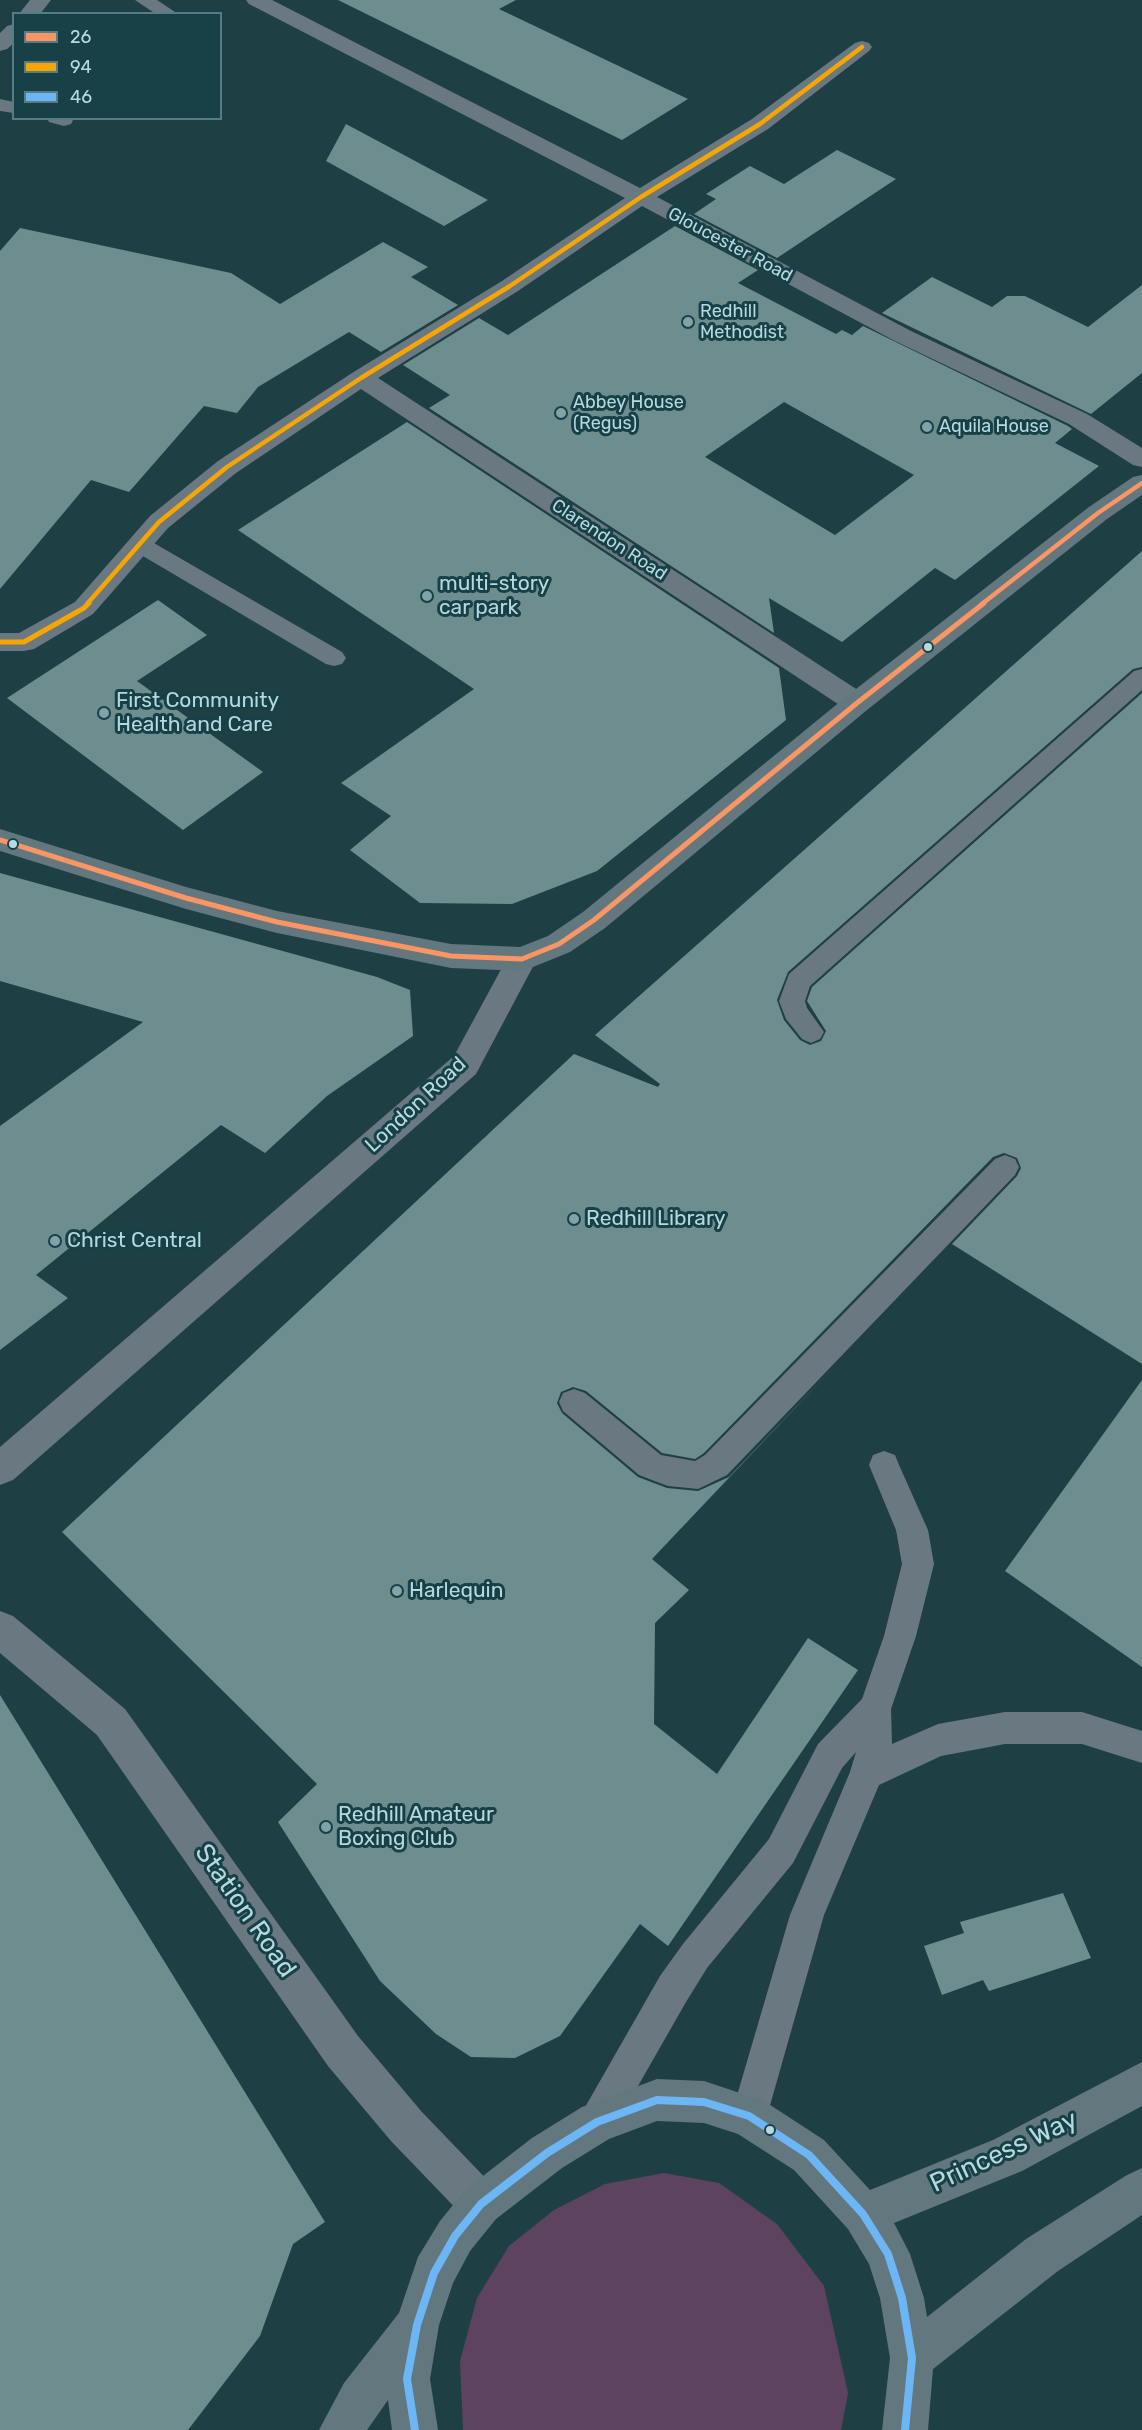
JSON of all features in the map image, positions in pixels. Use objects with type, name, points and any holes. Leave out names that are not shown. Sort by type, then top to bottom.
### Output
[{"type":"main road","points":[[0,840],[186,898],[277,922],[451,956],[522,959],[559,944],[594,920],[857,703],[1098,513],[1142,483]]},
{"type":"main road","points":[[1098,513],[1142,505]]},
{"type":"main road","name":"Princess Way","points":[[862,2214],[1007,2156],[1142,2083]]},
{"type":"main road","points":[[415,2430],[408,2379],[417,2325],[434,2273],[455,2236],[481,2204],[548,2153],[597,2122],[657,2100],[704,2102],[749,2116],[809,2155],[862,2214],[888,2254],[902,2298],[912,2358],[905,2430]]},
{"type":"main road","points":[[912,2358],[1042,2255],[1142,2190]]},
{"type":"main road","points":[[342,2430],[360,2399],[417,2325]]},
{"type":"street","points":[[31,12],[41,0]]},
{"type":"street","name":"Gloucester Road","points":[[256,0],[641,197],[903,336],[1078,419],[1142,459]]},
{"type":"street","points":[[0,45],[12,32]]},
{"type":"street","points":[[0,642],[24,642],[84,608],[159,522],[227,467],[362,378],[510,286],[641,197],[760,124],[862,47]]},
{"type":"street","name":"Clarendon Road","points":[[362,378],[857,703]]},
{"type":"street","name":"Gloucester Road","points":[[1078,419],[1142,430]]},
{"type":"street","name":"London Road","points":[[0,1469],[465,1065],[522,959]]},
{"type":"street","name":"Station Road","points":[[0,1629],[111,1722],[343,2051],[406,2126],[481,2204]]},
{"type":"lane","points":[[144,0],[166,12]]},
{"type":"lane","points":[[139,544],[334,658]]},
{"type":"lane","points":[[811,1032],[795,1012],[792,1001],[798,981],[1142,677]]},
{"type":"lane","points":[[574,1402],[650,1465],[668,1472],[698,1475],[716,1465],[1005,1167]]},
{"type":"lane","points":[[749,2116],[807,1915],[867,1773],[876,1742],[875,1709],[900,1636],[918,1564],[912,1530],[884,1465]]},
{"type":"lane","points":[[597,2122],[678,1981],[695,1956],[781,1851],[830,1756],[875,1709]]},
{"type":"lane","points":[[867,1773],[938,1740],[1005,1728],[1082,1728],[1142,1747]]},
{"type":"shaded area","points":[[664,2173],[719,2183],[777,2224],[824,2286],[848,2393],[841,2430],[463,2430],[460,2361],[477,2298],[509,2246],[554,2210],[605,2184]]},
{"type":"building","points":[[338,0],[516,0],[499,9],[688,99],[622,140]]},
{"type":"building","points":[[346,124],[488,200],[444,226],[326,161]]},
{"type":"building","points":[[837,150],[896,179],[777,258],[694,214],[716,199],[706,194],[750,166],[784,184]]},
{"type":"building","points":[[675,226],[758,270],[738,283],[836,334],[842,330],[852,335],[863,326],[1068,426],[1072,429],[1055,443],[1099,466],[955,580],[935,568],[842,642],[769,598],[774,633],[429,408],[450,395],[403,365],[479,318],[508,335]],"holes":[[[784,402],[914,475],[835,535],[705,457]]]},
{"type":"building","points":[[20,228],[231,273],[280,304],[383,242],[428,267],[411,277],[458,305],[381,352],[349,332],[258,387],[237,413],[204,406],[129,492],[91,480],[0,589],[0,251]]},
{"type":"building","points":[[932,277],[992,307],[1007,296],[1025,296],[1088,327],[1142,285],[1142,373],[1091,414],[882,313]]},
{"type":"building","points":[[407,422],[779,668],[786,720],[597,871],[512,904],[420,903],[350,850],[391,816],[341,783],[474,689],[238,530]]},
{"type":"building","points":[[1142,551],[1142,667],[1133,669],[788,972],[777,1000],[784,1020],[800,1040],[810,1045],[821,1041],[826,1031],[807,1001],[812,987],[1142,693],[1142,1364],[952,1244],[1017,1176],[1021,1168],[1017,1158],[1004,1153],[993,1157],[704,1453],[695,1459],[662,1453],[586,1391],[573,1387],[561,1392],[557,1403],[562,1413],[638,1477],[667,1488],[698,1491],[729,1477],[834,1367],[652,1559],[689,1590],[655,1623],[654,1724],[717,1774],[808,1638],[858,1670],[668,1946],[640,1924],[560,2036],[515,2058],[471,2057],[436,2034],[380,1981],[278,1822],[317,1784],[62,1532],[574,1054],[658,1087],[660,1084],[595,1035]]},
{"type":"building","name":"First Community Health and Care","points":[[158,600],[207,635],[137,681],[263,772],[183,830],[7,698]]},
{"type":"building","points":[[0,873],[377,977],[410,990],[413,1036],[327,1096],[265,1153],[221,1125],[36,1275],[68,1298],[0,1350],[0,1126],[143,1022],[0,981]]},
{"type":"building","points":[[1142,1380],[1142,1667],[1005,1571]]},
{"type":"building","points":[[0,1695],[325,2222],[293,2244],[260,2336],[188,2430],[0,2430]]},
{"type":"building","points":[[1063,1893],[1091,1958],[989,1991],[983,1980],[942,1995],[924,1946],[964,1933],[960,1922]]},
{"type":"transit line","name":"94","points":[[0,642],[24,642],[84,608],[159,522],[227,467],[361,378],[510,286],[641,197],[760,124],[862,47]]},
{"type":"transit line","name":"26","points":[[0,840],[186,898],[277,922],[451,956],[522,959],[559,944],[594,920],[857,703],[1098,513],[1142,483]]},
{"type":"transit line","name":"46","points":[[415,2430],[407,2379],[417,2325],[434,2273],[455,2236],[481,2204],[547,2153],[597,2122],[657,2100],[704,2102],[749,2116],[809,2155],[863,2214],[888,2254],[902,2298],[912,2358],[905,2430]]},
{"type":"place","name":"Redhill Methodist","points":[[688,322]]},
{"type":"place","name":"Abbey House (Regus)","points":[[561,413]]},
{"type":"place","name":"Aquila House","points":[[927,427]]},
{"type":"place","name":"multi-story car park","points":[[427,596]]},
{"type":"place","name":"First Community Health and Care","points":[[104,713]]},
{"type":"place","name":"Redhill Library","points":[[574,1219]]},
{"type":"place","name":"Christ Central","points":[[55,1241]]},
{"type":"place","name":"Harlequin","points":[[397,1591]]},
{"type":"place","name":"Redhill Amateur Boxing Club","points":[[326,1827]]}]
